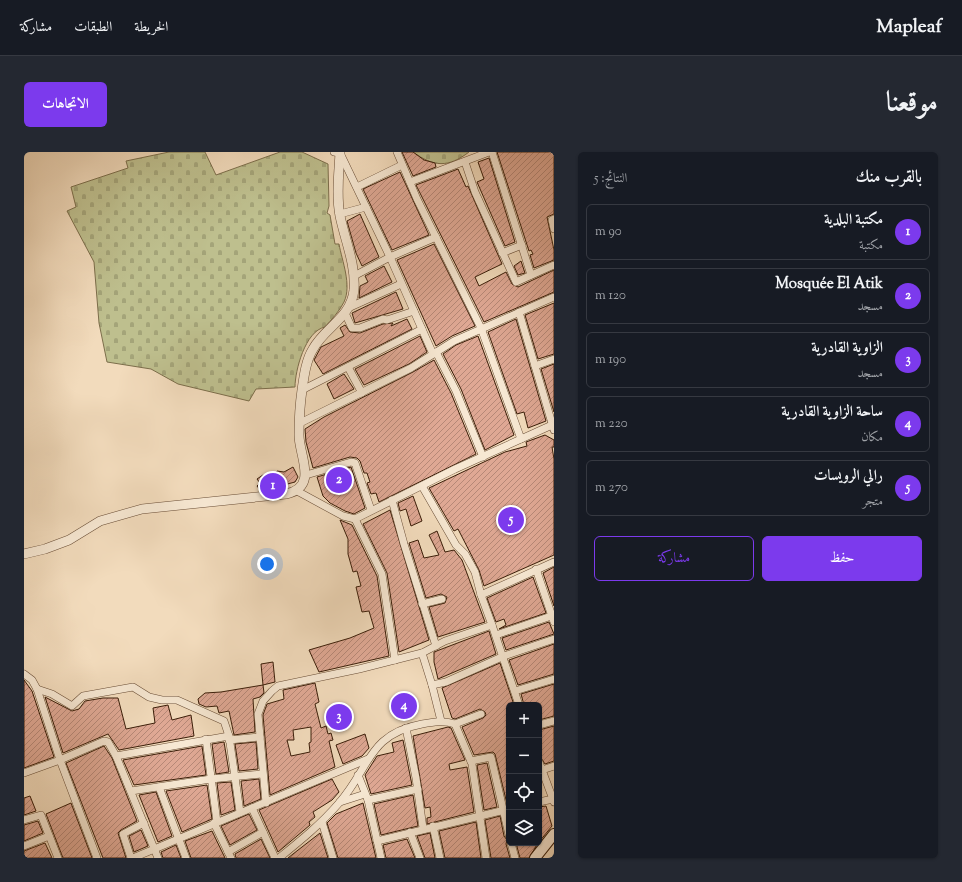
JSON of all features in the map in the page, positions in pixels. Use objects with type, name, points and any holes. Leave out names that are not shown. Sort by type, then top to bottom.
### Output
[{"type":"main road","points":[[535,858],[553,839]]},
{"type":"main road","points":[[542,858],[553,839]]},
{"type":"street","points":[[338,152],[357,187],[422,329],[459,398],[483,457]]},
{"type":"street","points":[[24,554],[45,550],[69,540],[100,521],[142,509],[286,494],[297,491],[303,485],[306,475],[300,444],[300,423],[302,390],[306,365],[312,349],[347,310],[354,293],[354,276],[340,214],[338,197],[338,152]]},
{"type":"street","points":[[397,152],[436,237],[481,328],[521,439]]},
{"type":"street","points":[[467,161],[474,152]]},
{"type":"street","points":[[410,182],[490,152],[522,244],[531,275]]},
{"type":"street","points":[[467,161],[475,192],[516,282],[554,265]]},
{"type":"street","points":[[357,187],[402,165]]},
{"type":"street","points":[[340,214],[366,207]]},
{"type":"street","points":[[554,219],[552,220],[554,229]]},
{"type":"street","points":[[354,276],[390,257],[436,237]]},
{"type":"street","points":[[502,253],[522,244]]},
{"type":"street","points":[[347,310],[401,284]]},
{"type":"street","points":[[300,423],[411,368],[481,328],[554,297]]},
{"type":"street","points":[[347,310],[352,328],[357,329],[383,319],[387,320],[414,311]]},
{"type":"street","points":[[297,491],[343,516],[355,518],[521,439],[553,428],[519,312]]},
{"type":"street","points":[[302,390],[422,329]]},
{"type":"street","points":[[535,366],[554,359]]},
{"type":"street","points":[[348,367],[362,393]]},
{"type":"street","points":[[306,475],[351,462],[355,463],[371,510]]},
{"type":"street","points":[[422,486],[456,545],[465,554],[474,572],[492,626],[504,656],[518,702]]},
{"type":"street","points":[[392,500],[422,604],[436,646]]},
{"type":"street","points":[[355,518],[376,566],[382,574],[395,660]]},
{"type":"street","points":[[481,595],[554,562]]},
{"type":"street","points":[[496,635],[553,617],[536,569]]},
{"type":"street","points":[[422,604],[442,599]]},
{"type":"street","points":[[266,803],[262,774],[259,708],[274,688],[422,653],[436,646],[492,626]]},
{"type":"street","points":[[432,685],[446,682],[504,656],[554,639]]},
{"type":"street","points":[[422,653],[441,721]]},
{"type":"street","points":[[24,674],[32,680],[37,689],[60,760],[97,858]]},
{"type":"street","points":[[515,691],[554,679]]},
{"type":"street","points":[[37,689],[52,694],[72,706],[81,697],[87,695],[133,688],[149,697],[162,700],[177,700],[198,711],[224,721],[229,738],[240,812]]},
{"type":"street","points":[[279,858],[322,822],[340,802],[368,759],[384,738],[406,728],[441,721],[455,724],[481,714]]},
{"type":"street","points":[[542,725],[554,721]]},
{"type":"street","points":[[455,724],[471,761],[486,858]]},
{"type":"street","points":[[406,728],[418,789],[423,828]]},
{"type":"street","points":[[116,756],[206,739],[260,737]]},
{"type":"street","points":[[206,739],[215,822],[229,855],[263,832]]},
{"type":"street","points":[[24,773],[60,760],[104,741],[109,743],[131,791],[158,858]]},
{"type":"street","points":[[377,841],[423,828],[506,809],[491,757],[471,761]]},
{"type":"street","points":[[144,823],[123,834],[132,858],[368,759]]},
{"type":"street","points":[[542,802],[553,800],[542,770],[554,766]]},
{"type":"street","points":[[131,791],[211,779],[262,774]]},
{"type":"street","points":[[358,775],[366,797],[381,858]]},
{"type":"street","points":[[159,786],[180,838],[186,858]]},
{"type":"street","points":[[340,802],[418,789]]},
{"type":"street","points":[[252,808],[275,858]]},
{"type":"street","points":[[24,820],[41,815],[58,858]]},
{"type":"street","points":[[322,822],[333,858]]},
{"type":"street","points":[[433,826],[440,858]]},
{"type":"street","points":[[410,832],[420,858]]},
{"type":"street","points":[[24,846],[49,836]]},
{"type":"street","points":[[512,846],[515,858]]},
{"type":"green space","points":[[169,152],[205,152],[216,175],[280,152],[302,152],[328,164],[329,206],[327,213],[330,215],[335,244],[339,244],[344,265],[347,281],[346,295],[342,306],[335,316],[325,327],[318,330],[312,336],[302,352],[295,380],[295,387],[256,389],[249,401],[178,384],[151,369],[107,362],[99,323],[94,262],[67,211],[76,207],[71,187],[128,168],[126,161]]},
{"type":"green space","points":[[413,152],[469,152],[454,161],[441,164],[428,161]]},
{"type":"building","points":[[402,152],[413,152],[424,160],[435,163],[436,167],[413,176]]},
{"type":"building","points":[[497,152],[554,152],[554,214],[547,217],[554,250],[554,260],[534,268],[530,255],[533,254],[531,250],[529,251]]},
{"type":"building","points":[[489,158],[515,242],[505,246],[477,182],[484,179],[478,162]]},
{"type":"building","points":[[458,169],[466,187],[468,186],[502,264],[475,277],[479,286],[506,272],[512,284],[518,287],[554,270],[554,292],[484,322],[416,185]]},
{"type":"building","points":[[400,172],[429,235],[392,250],[363,189]]},
{"type":"building","points":[[360,214],[379,257],[362,266],[356,253],[347,221]]},
{"type":"building","points":[[434,244],[475,326],[452,336],[436,346],[397,260]]},
{"type":"building","points":[[521,261],[525,273],[518,275],[514,266]]},
{"type":"building","points":[[384,266],[392,282],[359,298],[360,286],[368,282],[365,276]]},
{"type":"building","points":[[396,292],[403,309],[355,323],[352,313]]},
{"type":"building","points":[[554,303],[554,354],[538,359],[525,315]]},
{"type":"building","points":[[407,319],[412,329],[323,374],[314,360],[321,347],[344,336],[340,328],[345,325],[350,332],[360,333],[383,324],[393,323],[391,326]]},
{"type":"building","points":[[516,319],[546,421],[528,428],[524,412],[517,414],[488,332]]},
{"type":"building","points":[[420,336],[427,352],[409,364],[364,385],[355,369]]},
{"type":"building","points":[[478,336],[514,435],[485,450],[461,389],[443,354],[456,345]]},
{"type":"building","points":[[434,360],[451,393],[476,454],[379,502],[376,493],[371,494],[367,483],[370,482],[367,473],[364,473],[360,461],[357,458],[350,457],[313,468],[306,442],[305,429],[324,417]]},
{"type":"building","points":[[554,364],[554,412],[541,369]]},
{"type":"building","points":[[344,374],[354,389],[334,399],[327,384]]},
{"type":"building","points":[[545,435],[554,440],[554,447],[552,447],[554,459],[554,555],[484,586],[479,570],[458,529],[454,531],[429,488],[505,452],[527,446],[526,442]]},
{"type":"building","points":[[293,467],[298,477],[295,482],[261,491],[257,486],[260,483],[257,479],[263,475],[266,477],[273,477],[276,475],[277,471],[284,472]]},
{"type":"building","points":[[351,467],[365,508],[354,514],[330,503],[323,496],[317,477]]},
{"type":"building","points":[[413,496],[422,521],[411,526],[406,509],[400,511],[398,503]]},
{"type":"building","points":[[390,510],[429,640],[399,652],[387,573],[363,524]]},
{"type":"building","points":[[340,520],[352,525],[377,576],[389,656],[319,672],[309,650],[350,638],[374,628],[369,611],[362,612],[356,587],[361,586],[357,571],[353,572],[348,554],[348,539]]},
{"type":"building","points":[[437,531],[445,552],[454,550],[462,560],[485,622],[438,637],[429,607],[445,603],[447,597],[441,594],[426,598],[409,543],[418,540],[424,558],[439,555],[429,535]]},
{"type":"building","points":[[554,567],[554,606],[543,573]]},
{"type":"building","points":[[533,577],[546,613],[499,629],[506,625],[504,619],[496,622],[487,598]]},
{"type":"building","points":[[549,622],[554,634],[506,650],[502,638]]},
{"type":"building","points":[[489,631],[496,654],[438,679],[434,662],[434,652]]},
{"type":"building","points":[[554,644],[554,674],[518,685],[509,660]]},
{"type":"building","points":[[273,662],[275,682],[263,685],[261,664]]},
{"type":"building","points":[[500,663],[513,702],[506,702],[506,800],[495,754],[493,752],[474,755],[462,727],[483,718],[486,715],[485,712],[480,709],[455,719],[452,718],[442,688]]},
{"type":"building","points":[[24,680],[32,691],[54,757],[24,768]]},
{"type":"building","points":[[315,683],[319,702],[315,704],[321,728],[326,726],[328,734],[331,733],[333,740],[329,741],[335,767],[270,795],[263,715],[267,704],[284,699],[283,690]],"holes":[[[311,727],[311,742],[309,743],[310,752],[291,756],[287,740],[294,740],[293,730]]]},
{"type":"building","points":[[554,684],[554,716],[542,719],[542,702],[523,702],[521,694]]},
{"type":"building","points":[[263,685],[264,693],[260,697],[253,699],[255,732],[234,735],[229,711],[219,713],[217,706],[206,707],[199,704],[198,699],[205,693]]},
{"type":"building","points":[[45,697],[72,711],[79,709],[85,701],[103,698],[118,698],[126,729],[155,723],[153,708],[168,705],[172,720],[191,715],[194,736],[119,750],[108,734],[63,753]]},
{"type":"building","points":[[554,726],[554,761],[545,764],[542,760],[542,729]]},
{"type":"building","points":[[448,727],[451,728],[465,760],[449,764],[450,770],[467,767],[474,812],[427,824],[427,818],[431,817],[430,807],[425,808],[413,736]]},
{"type":"building","points":[[365,734],[369,748],[362,756],[343,764],[336,745]]},
{"type":"building","points":[[403,740],[412,785],[371,794],[365,775],[377,756],[394,752],[392,743]]},
{"type":"building","points":[[224,742],[229,772],[216,774],[212,744]]},
{"type":"building","points":[[256,742],[258,769],[239,771],[235,744]]},
{"type":"building","points":[[104,746],[112,758],[137,821],[118,833],[126,858],[103,858],[66,763]]},
{"type":"building","points":[[202,746],[206,775],[134,785],[123,760]]},
{"type":"building","points":[[487,763],[497,807],[484,810],[477,765]]},
{"type":"building","points":[[259,779],[261,799],[244,806],[241,781]]},
{"type":"building","points":[[332,779],[339,792],[332,800],[313,812],[315,817],[309,822],[310,825],[278,852],[259,810]]},
{"type":"building","points":[[231,782],[235,810],[221,815],[217,783]]},
{"type":"building","points":[[207,785],[212,819],[182,832],[166,791]]},
{"type":"building","points":[[156,792],[172,836],[158,842],[139,795]]},
{"type":"building","points":[[413,795],[418,826],[381,835],[374,804]]},
{"type":"building","points":[[30,796],[36,811],[24,815],[24,798]]},
{"type":"building","points":[[71,803],[92,858],[63,858],[46,814]]},
{"type":"building","points":[[363,803],[376,858],[338,858],[327,823],[336,814]]},
{"type":"building","points":[[546,806],[552,826],[542,838],[542,810],[542,807]]},
{"type":"building","points":[[249,814],[257,830],[230,845],[221,826]]},
{"type":"building","points":[[500,816],[510,858],[491,858],[485,820]]},
{"type":"building","points":[[38,821],[43,833],[24,841],[24,825]]},
{"type":"building","points":[[476,822],[481,858],[445,858],[439,831]]},
{"type":"building","points":[[141,830],[148,846],[134,852],[129,836]]},
{"type":"building","points":[[212,831],[225,858],[191,858],[185,841]]},
{"type":"building","points":[[320,833],[328,858],[288,858],[293,854]]},
{"type":"building","points":[[430,833],[435,858],[425,858],[417,836]]},
{"type":"building","points":[[261,839],[270,858],[236,858],[235,854]]},
{"type":"building","points":[[407,839],[415,858],[386,858],[383,845]]},
{"type":"building","points":[[45,843],[52,858],[24,858],[24,851]]},
{"type":"building","points":[[176,845],[181,858],[163,858],[161,852]]},
{"type":"building","points":[[517,846],[536,846],[529,858],[520,858]]},
{"type":"place","name":"Mosquée El Atik","points":[[339,480]]},
{"type":"place","name":"مكتبة البلدية","points":[[273,486]]},
{"type":"place","name":"رالي الرويسات","points":[[511,520]]},
{"type":"place","name":"ساحة الزاوية القادرية","points":[[404,706]]},
{"type":"place","name":"الزاوية القادرية","points":[[339,717]]}]
